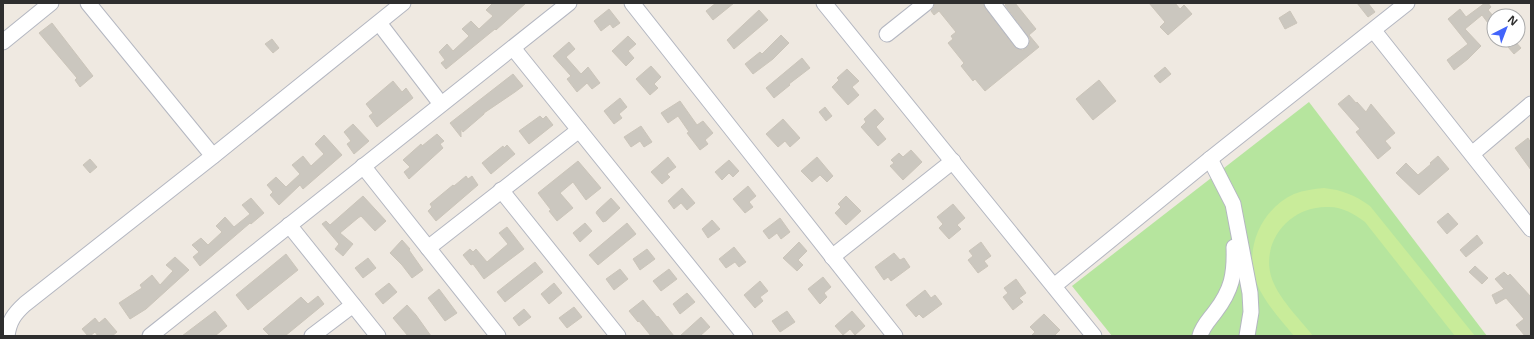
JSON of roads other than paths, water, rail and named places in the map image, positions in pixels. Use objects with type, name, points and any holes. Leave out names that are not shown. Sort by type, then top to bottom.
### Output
[{"type":"street","points":[[3,42],[51,3]]},
{"type":"street","points":[[88,3],[213,156]]},
{"type":"street","points":[[7,336],[10,323],[15,313],[403,3]]},
{"type":"street","points":[[150,336],[569,3]]},
{"type":"street","points":[[632,3],[895,336]]},
{"type":"street","points":[[887,34],[926,3]]},
{"type":"street","points":[[992,3],[1021,41]]},
{"type":"street","points":[[1054,286],[1210,159],[1374,31],[1407,3]]},
{"type":"street","points":[[831,6],[1094,336]]},
{"type":"street","points":[[379,23],[441,104]]},
{"type":"street","points":[[1374,31],[1531,229]]},
{"type":"street","points":[[512,48],[579,130],[740,334]]},
{"type":"street","points":[[1472,154],[1531,104]]},
{"type":"street","points":[[428,248],[579,130]]},
{"type":"street","points":[[1210,159],[1233,204],[1250,294],[1251,312],[1247,336]]},
{"type":"street","points":[[832,257],[953,161]]},
{"type":"street","points":[[363,166],[498,336]]},
{"type":"street","points":[[501,190],[618,336]]},
{"type":"street","points":[[1200,336],[1202,329],[1224,298],[1234,275],[1233,204]]},
{"type":"street","points":[[289,225],[378,336]]},
{"type":"street","points":[[312,336],[353,305]]}]
